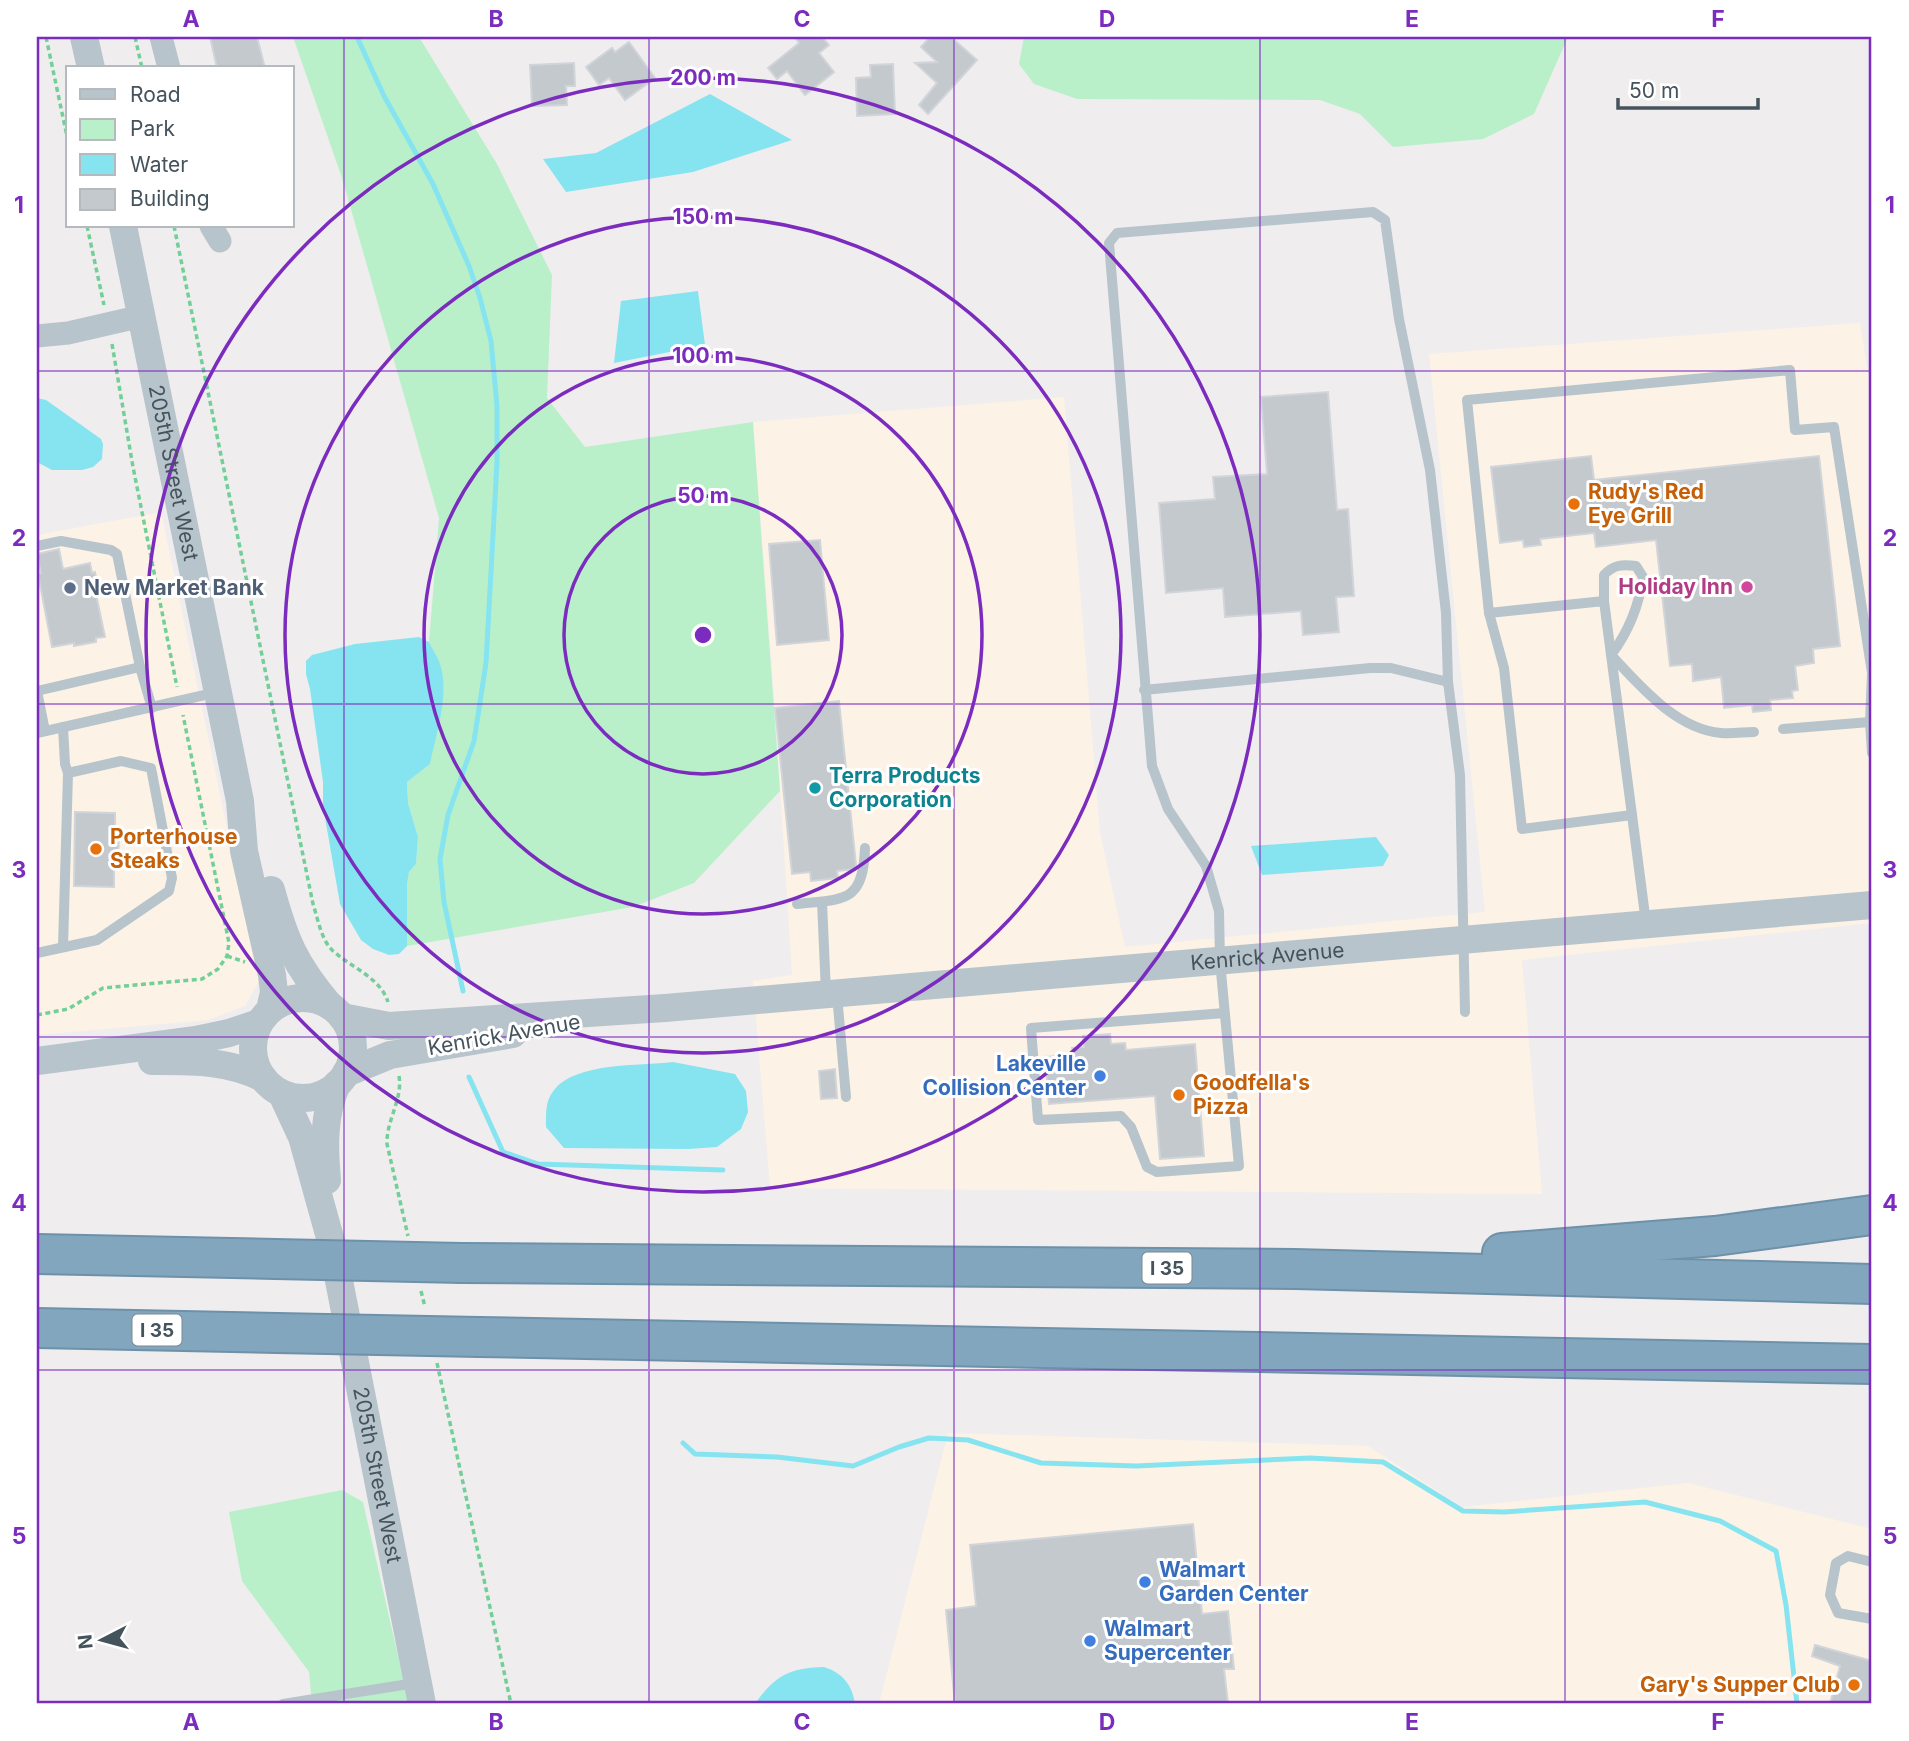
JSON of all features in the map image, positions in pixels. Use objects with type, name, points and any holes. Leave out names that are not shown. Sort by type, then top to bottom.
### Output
[{"type":"highway","points":[[1295,1269],[1715,1236],[1872,1215]]},
{"type":"highway","name":"I 35","points":[[37,1254],[462,1262],[1295,1269],[1872,1284]]},
{"type":"highway","name":"I 35","points":[[37,1328],[1872,1364]]},
{"type":"street","points":[[84,37],[90,66]]},
{"type":"street","points":[[161,37],[168,66]]},
{"type":"street","name":"205th Street West","points":[[123,228],[240,801],[244,851],[272,975],[274,992],[265,1016]]},
{"type":"street","points":[[37,336],[142,316]]},
{"type":"street","name":"205th Street West","points":[[240,801],[260,845],[279,919],[294,958],[309,982],[336,1011]]},
{"type":"street","name":"Kenrick Avenue","points":[[336,1011],[389,1026],[665,1008],[1872,905]]},
{"type":"street","points":[[303,997],[318,999],[336,1011],[350,1030],[353,1044],[352,1059],[342,1078],[325,1093],[297,1098],[251,1072],[211,1061],[44,1060],[197,1040],[229,1033],[265,1016],[289,999],[303,997]]},
{"type":"street","name":"Kenrick Avenue","points":[[342,1078],[390,1055],[665,1008]]},
{"type":"street","points":[[265,1016],[253,1043],[254,1059],[273,1086]]},
{"type":"street","name":"205th Street West","points":[[332,1245],[324,1136],[330,1103],[342,1078]]},
{"type":"street","name":"205th Street West","points":[[273,1086],[302,1137],[332,1245],[420,1693]]},
{"type":"lane","points":[[1225,1013],[1031,1028],[1038,1121],[1121,1116],[1131,1127],[1147,1167],[1157,1172],[1239,1166],[1225,1013],[1220,961],[1219,911],[1206,866],[1168,809],[1152,766],[1109,243],[1117,233],[1373,212],[1385,220],[1399,319],[1430,470],[1446,613],[1448,682],[1460,775],[1465,1012]]},
{"type":"lane","points":[[1632,815],[1522,829],[1504,668],[1489,612],[1467,400],[1790,370],[1795,430],[1834,427],[1872,673],[1872,753]]},
{"type":"lane","points":[[37,546],[61,541],[111,550],[117,554],[152,708]]},
{"type":"lane","points":[[1611,655],[1625,636],[1640,599],[1643,577],[1636,566],[1611,567],[1604,575],[1604,601],[1611,655],[1632,815],[1646,924]]},
{"type":"lane","points":[[1489,612],[1604,601]]},
{"type":"lane","points":[[1611,655],[1644,690],[1695,727],[1720,733],[1754,732]]},
{"type":"lane","points":[[141,667],[37,690],[41,732],[218,692]]},
{"type":"lane","points":[[1144,690],[1391,668],[1448,682]]},
{"type":"lane","points":[[1783,729],[1870,722]]},
{"type":"lane","points":[[63,727],[68,772],[63,947]]},
{"type":"lane","points":[[37,953],[97,940],[169,891],[172,878],[151,768],[121,761],[68,772]]},
{"type":"lane","points":[[797,904],[846,898],[855,890],[864,874],[865,848]]},
{"type":"lane","points":[[822,901],[846,1097]]},
{"type":"lane","points":[[1872,1562],[1847,1556],[1836,1563],[1830,1595],[1838,1613],[1872,1619]]},
{"type":"lane","points":[[282,1704],[420,1693]]},
{"type":"path","points":[[46,37],[66,132]]},
{"type":"path","points":[[135,37],[142,66]]},
{"type":"path","points":[[174,228],[313,904],[324,939],[331,949],[381,987],[391,1013],[389,1026]]},
{"type":"path","points":[[390,1055],[400,1080],[387,1132],[387,1144],[409,1238]]},
{"type":"path","points":[[418,1279],[427,1320]]},
{"type":"path","points":[[437,1360],[511,1704]]},
{"type":"shaded area","points":[[1860,323],[1872,398],[1872,923],[1522,960],[1542,1194],[770,1188],[753,981],[792,975],[753,422],[1064,397],[1100,833],[1125,947],[1485,912],[1429,354]]},
{"type":"shaded area","points":[[161,512],[259,981],[245,1006],[208,1020],[37,1035],[37,535]]},
{"type":"shaded area","points":[[948,1433],[1368,1446],[1462,1507],[1688,1483],[1872,1529],[1872,1704],[879,1704]]},
{"type":"green space","points":[[293,37],[419,37],[497,164],[552,275],[547,398],[585,447],[753,422],[780,791],[694,883],[633,907],[407,946],[406,883],[409,872],[416,864],[418,837],[408,803],[407,782],[430,764],[439,662],[429,642],[439,518],[342,178]]},
{"type":"green space","points":[[1024,37],[1568,37],[1534,114],[1483,139],[1393,147],[1360,114],[1320,100],[1077,99],[1034,84],[1019,64]]},
{"type":"green space","points":[[342,1490],[363,1502],[409,1704],[312,1704],[309,1672],[242,1581],[229,1512]]},
{"type":"water","points":[[710,94],[792,140],[693,172],[566,192],[543,159],[596,153]]},
{"type":"water","points":[[698,291],[705,345],[614,363],[621,301]]},
{"type":"water","points":[[37,398],[46,400],[101,439],[102,459],[93,467],[82,470],[52,470],[37,462]]},
{"type":"water","points":[[419,637],[429,642],[439,661],[444,686],[443,699],[430,764],[407,782],[408,803],[418,837],[416,864],[409,872],[407,883],[407,946],[399,954],[389,955],[373,949],[361,940],[340,904],[323,806],[323,782],[306,661],[312,655],[355,644]]},
{"type":"water","points":[[1376,837],[1389,855],[1383,866],[1262,875],[1251,846]]},
{"type":"water","points":[[673,1062],[735,1074],[746,1091],[748,1112],[741,1129],[717,1147],[564,1148],[546,1127],[547,1108],[554,1090],[577,1074],[609,1067]]},
{"type":"water","points":[[824,1667],[846,1681],[855,1704],[755,1704],[769,1686],[784,1675],[802,1669]]},
{"type":"building","points":[[210,37],[257,37],[264,66],[217,66]]},
{"type":"building","points":[[795,37],[822,37],[829,45],[819,53],[834,72],[805,95],[787,71],[777,79],[768,68],[799,43]]},
{"type":"building","points":[[930,37],[951,37],[977,60],[928,114],[919,105],[937,83],[915,63],[937,62],[921,47]]},
{"type":"building","points":[[629,42],[655,78],[625,100],[609,78],[599,85],[586,67],[612,48],[615,52]]},
{"type":"building","points":[[574,63],[575,86],[566,86],[567,105],[532,106],[530,65]]},
{"type":"building","points":[[893,64],[895,114],[857,116],[856,78],[871,77],[870,65]]},
{"type":"building","points":[[1328,392],[1337,510],[1348,509],[1354,596],[1336,597],[1339,632],[1303,635],[1301,611],[1225,617],[1223,588],[1166,593],[1159,503],[1215,499],[1213,477],[1267,474],[1261,397]]},
{"type":"building","name":"Holiday Inn","points":[[1591,456],[1594,480],[1819,456],[1840,646],[1813,649],[1814,663],[1795,666],[1798,690],[1792,691],[1793,698],[1770,700],[1771,710],[1753,712],[1752,705],[1724,708],[1721,677],[1693,681],[1692,664],[1670,666],[1656,540],[1596,547],[1594,533],[1540,539],[1541,545],[1524,547],[1523,540],[1500,543],[1491,467]]},
{"type":"building","points":[[820,540],[829,640],[777,645],[769,544]]},
{"type":"building","points":[[59,549],[63,569],[90,563],[92,573],[95,572],[99,594],[96,594],[105,637],[96,638],[96,642],[52,647],[38,574],[41,573],[37,554]]},
{"type":"building","name":"Terra Products Corporation","points":[[839,701],[856,865],[855,869],[837,871],[838,878],[811,881],[810,872],[792,874],[775,708]]},
{"type":"building","name":"Porterhouse Steaks","points":[[75,812],[115,813],[115,837],[119,837],[118,861],[114,861],[114,887],[74,886]]},
{"type":"building","points":[[1110,1034],[1111,1044],[1125,1043],[1126,1050],[1195,1044],[1204,1156],[1160,1159],[1155,1096],[1049,1104],[1045,1057],[1073,1055],[1072,1048],[1084,1047],[1083,1036]]},
{"type":"building","points":[[835,1069],[837,1098],[821,1099],[819,1071]]},
{"type":"building","name":"Walmart Supercenter","points":[[1193,1524],[1202,1614],[1228,1611],[1234,1669],[1224,1669],[1228,1704],[955,1704],[946,1610],[976,1606],[970,1545]]},
{"type":"building","name":"Gary's Supper Club","points":[[1815,1645],[1872,1661],[1872,1704],[1830,1704],[1840,1666],[1812,1656]]},
{"type":"waterway","points":[[357,37],[384,96],[433,184],[469,266],[491,341],[497,406],[497,462],[486,663],[474,741],[448,815],[440,859],[444,902],[463,991]]},
{"type":"waterway","points":[[469,1077],[503,1152],[538,1164],[723,1170]]},
{"type":"waterway","points":[[683,1443],[695,1454],[777,1457],[853,1466],[929,1438],[968,1440],[1041,1463],[1136,1466],[1310,1458],[1383,1462],[1463,1511],[1504,1512],[1645,1502],[1720,1521],[1776,1551],[1786,1605],[1797,1704]]},
{"type":"place","name":"Rudy's Red Eye Grill","points":[[1574,504]]},
{"type":"place","name":"Holiday Inn","points":[[1747,587]]},
{"type":"place","name":"New Market Bank","points":[[70,588]]},
{"type":"place","name":"Terra Products Corporation","points":[[815,788]]},
{"type":"place","name":"Porterhouse Steaks","points":[[96,849]]},
{"type":"place","name":"Lakeville Collision Center","points":[[1100,1076]]},
{"type":"place","name":"Goodfella's Pizza","points":[[1179,1095]]},
{"type":"place","name":"Walmart Garden Center","points":[[1145,1582]]},
{"type":"place","name":"Walmart Supercenter","points":[[1090,1641]]},
{"type":"place","name":"Gary's Supper Club","points":[[1854,1685]]}]
